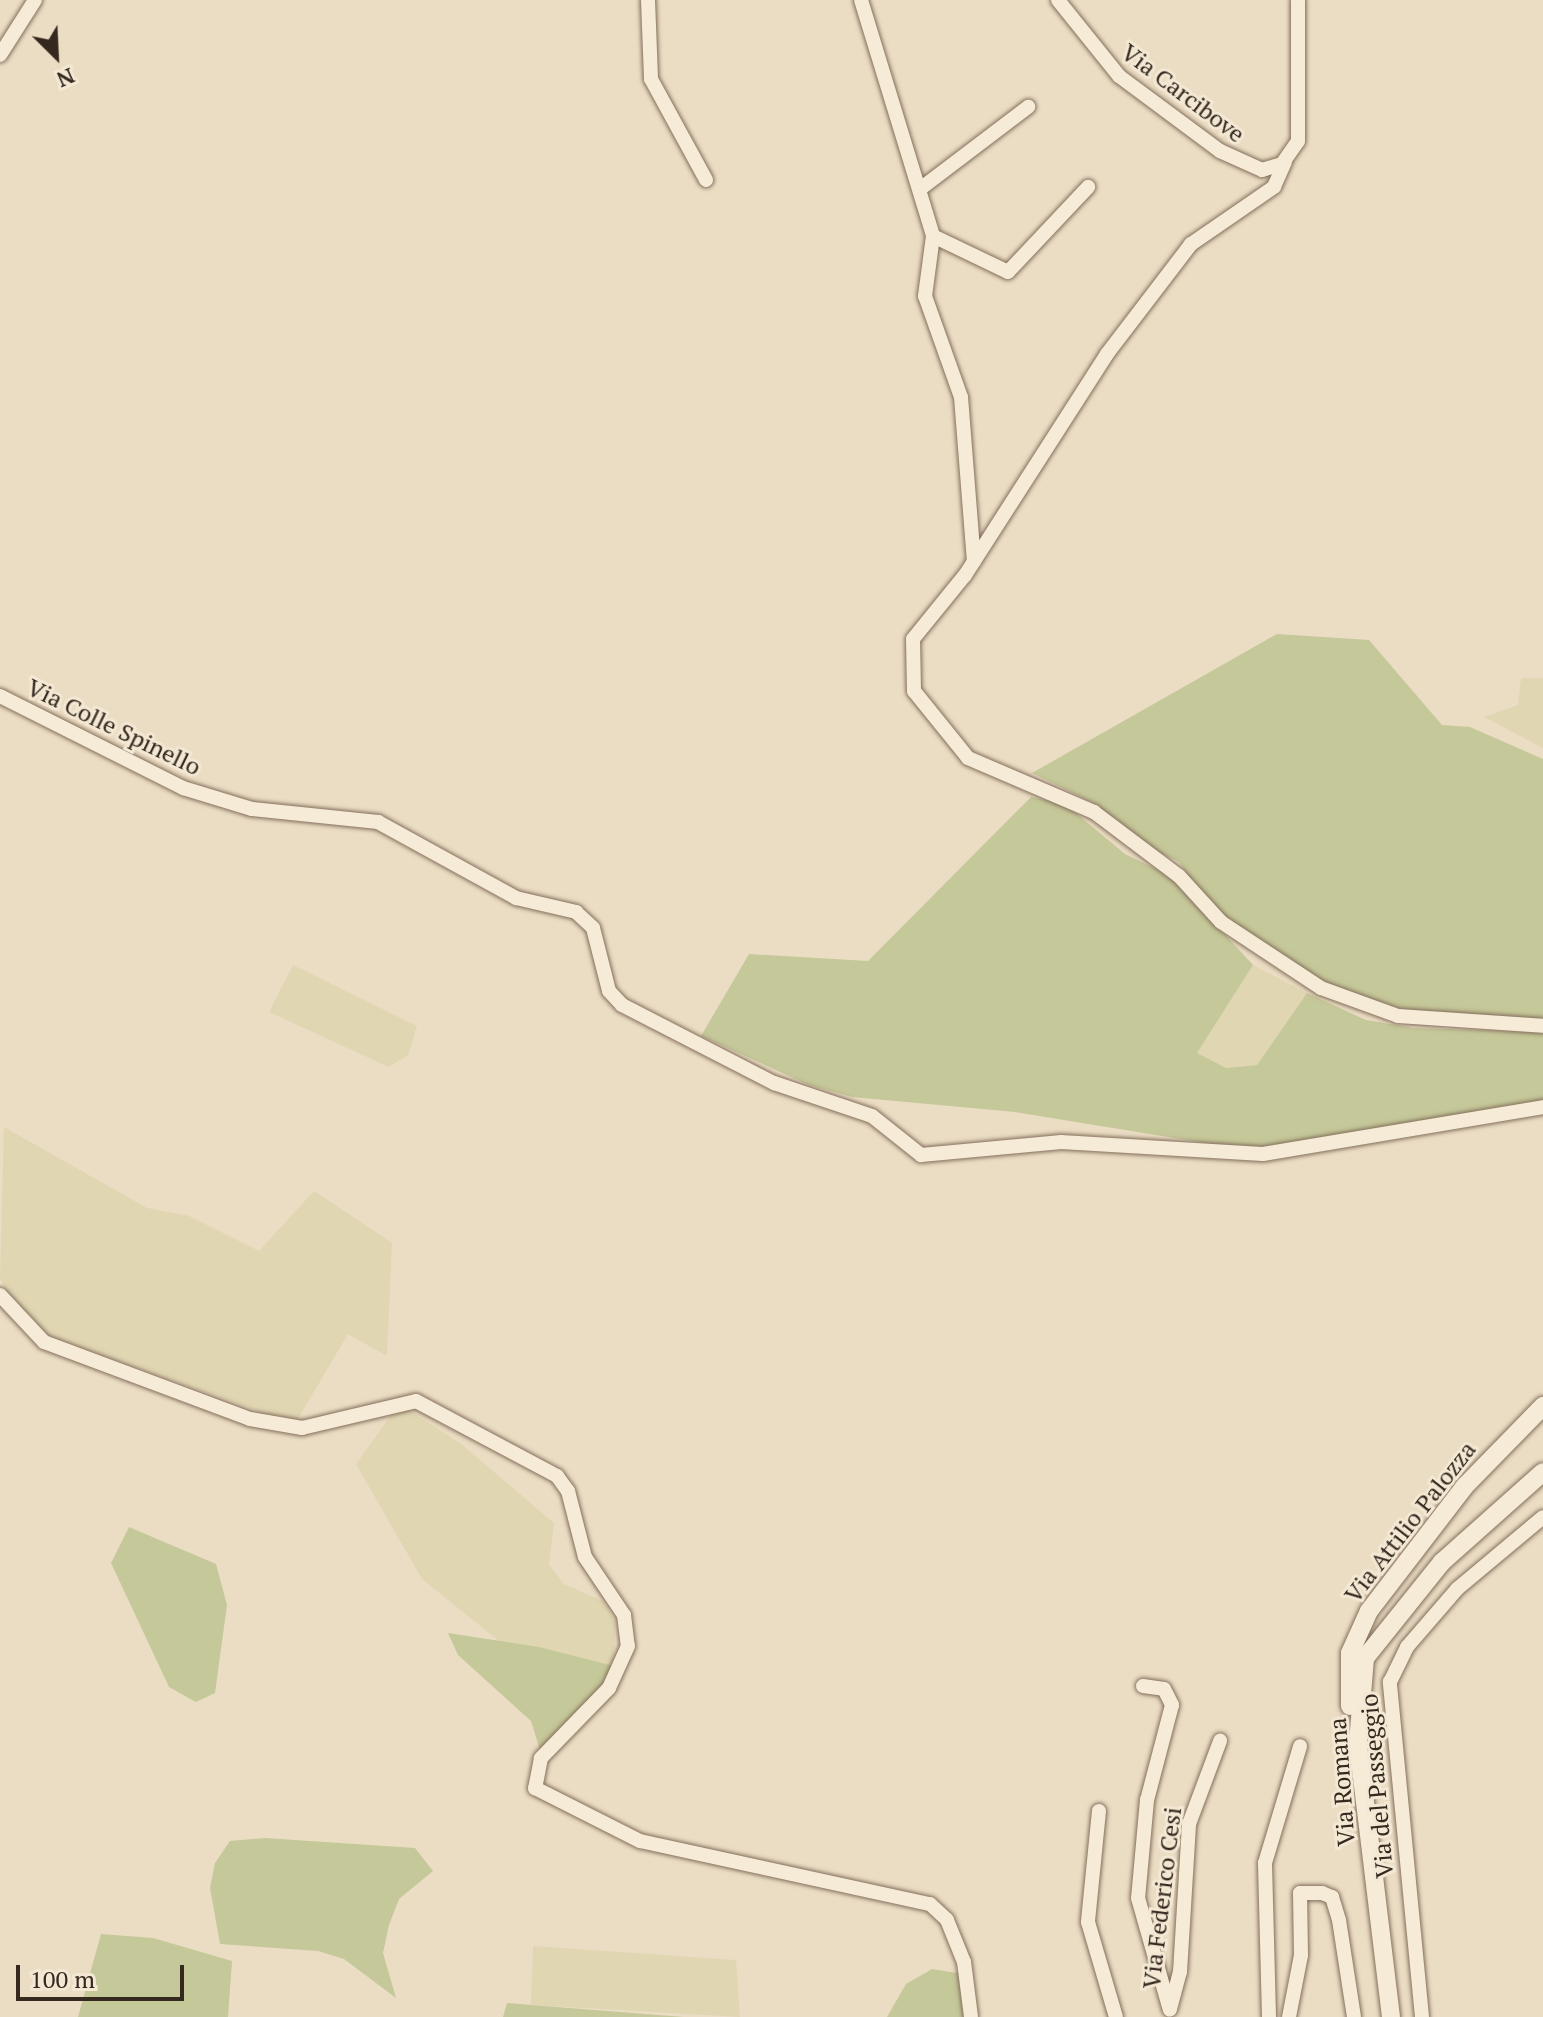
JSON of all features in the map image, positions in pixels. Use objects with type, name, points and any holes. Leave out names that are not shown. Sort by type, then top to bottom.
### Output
[{"type":"street","points":[[0,55],[35,0]]},
{"type":"street","points":[[648,0],[653,85],[706,180]]},
{"type":"street","points":[[861,0],[933,236],[925,296],[961,397],[974,561]]},
{"type":"street","name":"Via Carcibove","points":[[1058,0],[1111,69],[1212,145],[1254,169],[1285,162]]},
{"type":"street","points":[[1298,0],[1300,125],[1274,187],[1210,227],[1181,257],[1099,365],[974,561],[910,652],[917,700],[958,750],[1094,812],[1179,876],[1221,922],[1342,999],[1417,1019],[1543,1026]]},
{"type":"street","points":[[920,189],[1028,107]]},
{"type":"street","points":[[933,236],[1008,272],[1088,187]]},
{"type":"street","name":"Via Colle Spinello","points":[[0,696],[210,796],[252,809],[378,822],[512,896],[576,912],[593,928],[609,991],[622,1005],[782,1086],[878,1119],[921,1155],[1053,1142],[1263,1154],[1543,1107]]},
{"type":"street","points":[[0,1295],[44,1342],[264,1423],[302,1428],[416,1401],[550,1471],[568,1491],[583,1552],[622,1611],[629,1641],[609,1688],[538,1763],[535,1788],[645,1842],[930,1904],[947,1920],[966,1967],[971,2017]]},
{"type":"street","name":"Via Attilio Palozza","points":[[1358,1732],[1347,1674],[1360,1626],[1465,1486],[1543,1406]]},
{"type":"street","name":"Via Romana","points":[[1391,2017],[1358,1732],[1364,1663],[1375,1639],[1451,1553],[1543,1472]]},
{"type":"street","name":"Via del Passeggio","points":[[1422,2017],[1390,1682],[1407,1647],[1457,1589],[1543,1517]]},
{"type":"street","points":[[1143,1686],[1164,1689],[1172,1705],[1148,1793],[1138,1898],[1169,2013]]},
{"type":"street","name":"Via Federico Cesi","points":[[1169,2013],[1180,1972],[1189,1824],[1220,1741]]},
{"type":"street","points":[[1269,2017],[1265,1863],[1300,1746]]},
{"type":"street","points":[[1099,1811],[1088,1922],[1116,2017]]},
{"type":"street","points":[[1289,2017],[1301,1955],[1297,1904],[1300,1893],[1332,1897],[1354,2017]]},
{"type":"shaded area","points":[[1521,678],[1543,678],[1543,748],[1484,717],[1518,705]]},
{"type":"shaded area","points":[[293,965],[417,1026],[408,1055],[389,1067],[269,1012]]},
{"type":"shaded area","points":[[1253,965],[1307,993],[1257,1065],[1226,1068],[1196,1053]]},
{"type":"shaded area","points":[[4,1127],[147,1208],[189,1216],[259,1251],[314,1191],[392,1243],[387,1356],[348,1334],[295,1424],[48,1336],[19,1315],[0,1278]]},
{"type":"shaded area","points":[[399,1404],[460,1443],[554,1523],[549,1565],[564,1584],[603,1601],[615,1621],[614,1666],[499,1641],[422,1579],[356,1464]]},
{"type":"shaded area","points":[[533,1946],[736,1960],[740,2017],[531,2005]]},
{"type":"green space","points":[[1277,634],[1369,640],[1442,725],[1470,727],[1543,759],[1543,1020],[1417,1012],[1373,1003],[1297,971],[1211,909],[1179,862],[1128,837],[1098,805],[1032,773]]},
{"type":"green space","points":[[1031,797],[1065,804],[1125,854],[1171,876],[1253,965],[1197,1053],[1226,1068],[1257,1065],[1307,993],[1366,1020],[1414,1028],[1543,1032],[1543,1104],[1248,1150],[1015,1112],[852,1097],[809,1085],[701,1036],[749,954],[868,961]]},
{"type":"green space","points":[[129,1527],[216,1564],[227,1605],[215,1693],[196,1702],[169,1687],[111,1563]]},
{"type":"green space","points":[[448,1633],[539,1647],[614,1666],[592,1702],[540,1750],[531,1721],[458,1655]]},
{"type":"green space","points":[[265,1838],[415,1848],[433,1871],[399,1899],[389,1925],[383,1953],[396,1998],[344,1959],[318,1951],[220,1944],[210,1888],[215,1863],[230,1841]]},
{"type":"green space","points":[[101,1934],[153,1938],[232,1961],[228,2017],[78,2017]]},
{"type":"green space","points":[[932,1969],[963,1974],[967,2017],[887,2017],[906,1984]]},
{"type":"green space","points":[[507,2003],[531,2005],[684,2017],[503,2017]]}]
